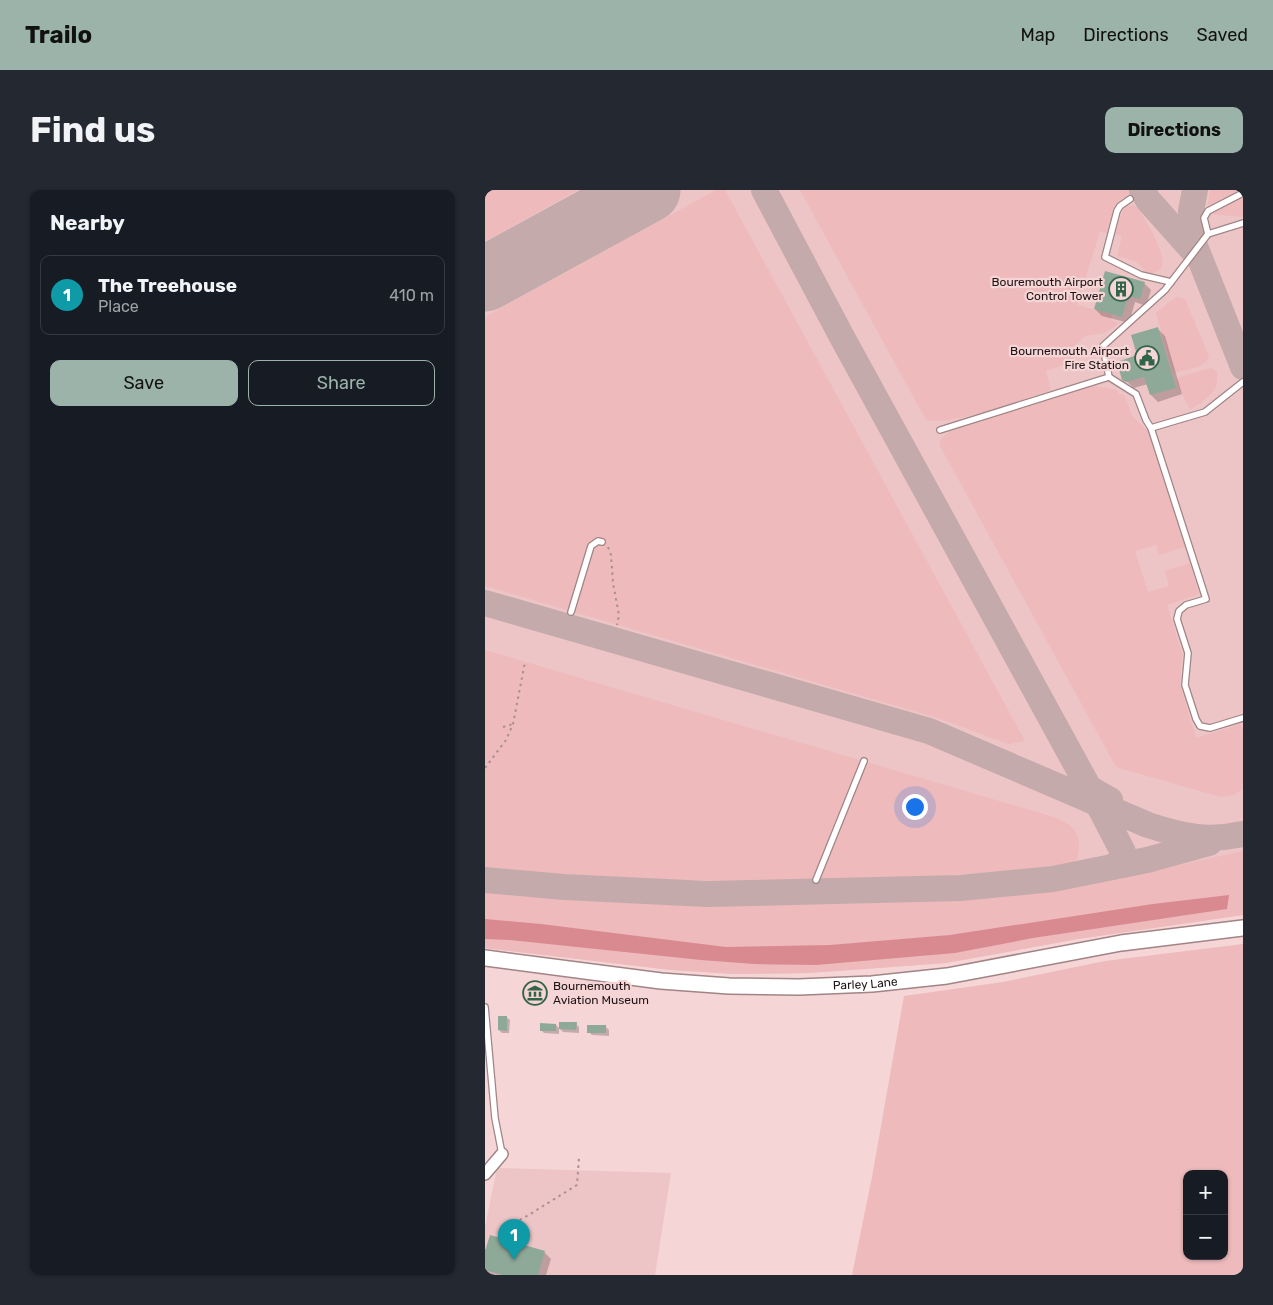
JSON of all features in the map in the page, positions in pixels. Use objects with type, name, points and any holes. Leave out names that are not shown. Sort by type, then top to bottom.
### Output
[{"type":"main road","name":"Parley Lane","points":[[485,958],[661,981],[729,986],[799,987],[872,984],[947,976],[1121,943],[1243,928]]},
{"type":"street","points":[[485,1174],[502,1154]]},
{"type":"lane","points":[[1209,234],[1204,218],[1208,211],[1243,194]]},
{"type":"lane","points":[[1129,199],[1119,206],[1105,257],[1141,275],[1171,282]]},
{"type":"lane","points":[[1243,223],[1209,234],[1165,290],[1103,346],[1109,376],[1136,394],[1151,428],[1206,599],[1186,605],[1179,611],[1177,619],[1188,652],[1185,685],[1196,719],[1200,726],[1210,728],[1243,718]]},
{"type":"lane","points":[[940,430],[1109,376]]},
{"type":"lane","points":[[1151,428],[1205,412],[1243,382]]},
{"type":"lane","points":[[571,612],[591,546],[597,541],[602,542]]},
{"type":"lane","points":[[816,880],[864,761]]},
{"type":"lane","points":[[485,1006],[495,1118],[502,1154]]},
{"type":"path","points":[[602,542],[607,546],[611,555],[612,578],[619,615],[617,625]]},
{"type":"path","points":[[485,768],[506,740],[513,724],[525,662]]},
{"type":"path","points":[[503,727],[513,724]]},
{"type":"path","points":[[508,1226],[577,1185],[579,1157]]},
{"type":"shaded area","points":[[485,190],[1243,190],[1243,915],[1078,939],[946,963],[809,973],[735,974],[671,970],[485,948]]},
{"type":"shaded area","points":[[485,190],[578,190],[485,241]]},
{"type":"shaded area","points":[[716,190],[725,190],[1025,741],[1008,744],[941,719],[485,586],[485,317]]},
{"type":"shaded area","points":[[800,190],[1129,190],[1130,193],[1116,203],[1107,233],[1100,232],[1077,305],[1112,314],[1111,320],[1119,323],[1105,333],[1085,336],[1071,350],[1074,361],[1046,371],[1051,390],[969,416],[937,421],[926,420]]},
{"type":"shaded area","points":[[1210,190],[1243,190],[1212,205],[1208,205]]},
{"type":"shaded area","points":[[1243,197],[1243,217],[1209,214]]},
{"type":"shaded area","points":[[1133,205],[1138,208],[1153,233],[1162,255],[1162,264],[1159,270],[1151,273],[1145,271],[1131,260],[1117,256],[1122,236],[1115,234],[1124,207]]},
{"type":"shaded area","points":[[1178,297],[1185,299],[1209,356],[1200,366],[1173,373],[1156,313]]},
{"type":"shaded area","points":[[1211,368],[1217,371],[1215,389],[1202,403],[1190,409],[1176,382],[1179,377]]},
{"type":"shaded area","points":[[1090,385],[1117,390],[1119,394],[1124,395],[1133,417],[1149,432],[1185,547],[1159,555],[1156,545],[1135,551],[1148,592],[1169,586],[1165,571],[1190,563],[1199,594],[1167,605],[1182,653],[1180,685],[1196,738],[1241,724],[1243,730],[1243,789],[1234,795],[1221,797],[1116,767],[940,446],[940,440],[959,426]]},
{"type":"shaded area","points":[[485,650],[1054,817],[1068,824],[1076,833],[1079,844],[1077,859],[1070,864],[997,872],[851,880],[778,881],[631,878],[485,867]]},
{"type":"shaded area","points":[[1243,851],[1243,915],[1078,939],[946,963],[809,973],[735,974],[671,970],[485,948],[485,891],[574,900],[695,906],[958,900],[1065,890]]},
{"type":"shaded area","points":[[1229,895],[1227,909],[1033,938],[955,953],[816,965],[754,964],[701,960],[485,939],[485,919],[726,947],[830,945],[950,935],[1153,904]]},
{"type":"shaded area","points":[[1243,944],[1243,1275],[852,1275],[872,1177],[904,996],[1003,982],[1105,961]]},
{"type":"shaded area","points":[[497,1168],[671,1173],[655,1275],[503,1275],[485,1270],[485,1227]]},
{"type":"building","name":"Bouremouth Airport Control Tower","points":[[1105,271],[1145,282],[1140,299],[1128,296],[1122,317],[1094,309]]},
{"type":"building","name":"Bournemouth Airport Fire Station","points":[[1158,327],[1176,388],[1150,395],[1144,377],[1126,382],[1122,380],[1117,362],[1137,355],[1131,335]]},
{"type":"building","points":[[498,1016],[507,1016],[507,1031],[498,1030]]},
{"type":"building","points":[[559,1022],[577,1022],[576,1030],[559,1029]]},
{"type":"building","points":[[540,1023],[556,1024],[556,1031],[540,1031]]},
{"type":"building","points":[[587,1025],[606,1025],[606,1033],[587,1033]]},
{"type":"building","points":[[490,1235],[545,1251],[538,1275],[503,1275],[485,1270],[485,1251]]},
{"type":"taxiway","points":[[764,190],[842,337],[1089,788],[1110,800]]},
{"type":"taxiway","points":[[1142,190],[1148,200],[1196,254]]},
{"type":"taxiway","points":[[1195,190],[1191,211],[1193,241],[1243,367]]},
{"type":"taxiway","points":[[485,603],[929,731],[1160,829],[1206,838],[1243,834]]},
{"type":"taxiway","points":[[1095,798],[1123,852],[1120,861],[1112,867]]},
{"type":"taxiway","points":[[485,880],[564,887],[707,894],[960,888],[1053,879],[1147,860],[1209,843]]},
{"type":"runway","points":[[485,279],[648,190]]},
{"type":"place","name":"Bouremouth Airport Control Tower","points":[[1121,289]]},
{"type":"place","name":"Bournemouth Airport Fire Station","points":[[1147,358]]},
{"type":"place","name":"Bournemouth Aviation Museum","points":[[535,993]]},
{"type":"place","name":"The Treehouse","points":[[514,1260]]}]
